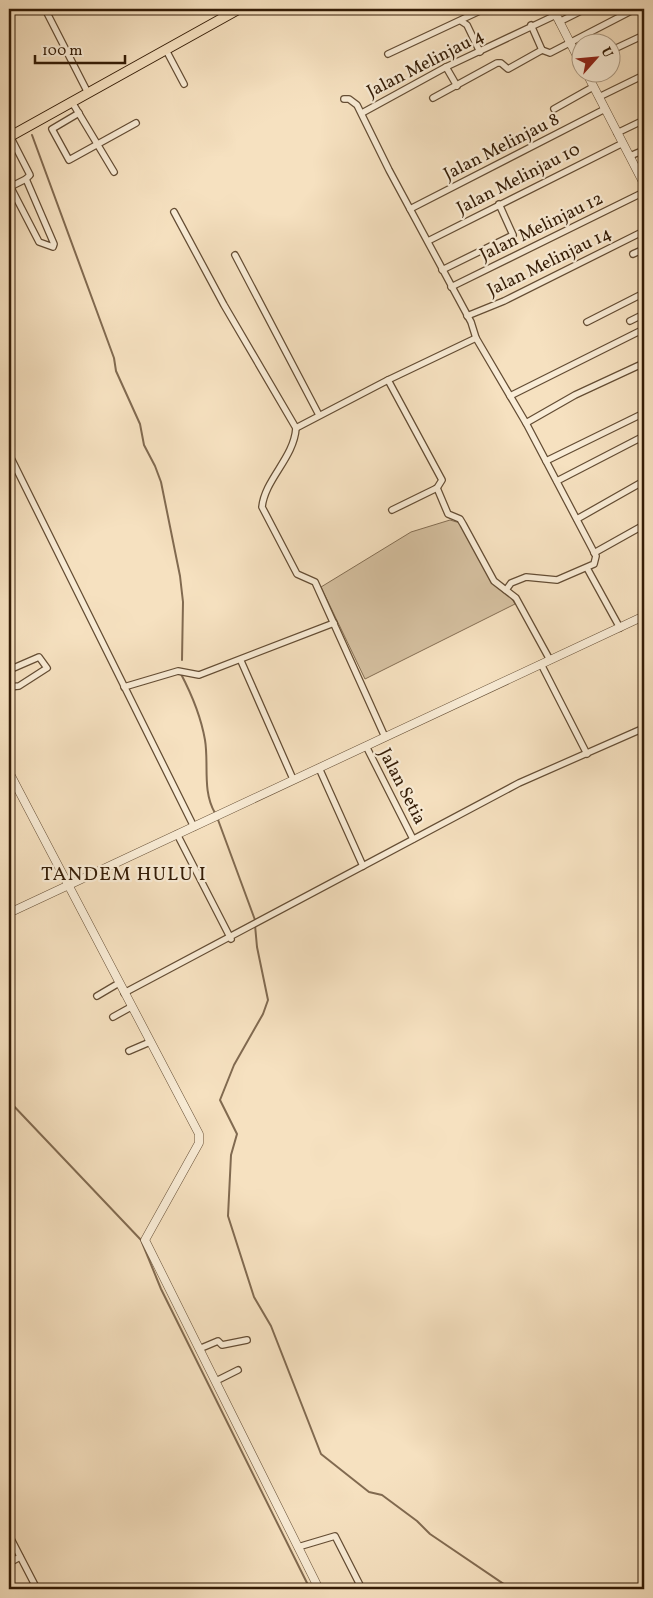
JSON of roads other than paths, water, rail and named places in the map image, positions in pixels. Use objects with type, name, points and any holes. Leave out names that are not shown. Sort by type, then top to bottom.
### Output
[{"type":"main road","points":[[9,137],[239,9]]},
{"type":"street","points":[[45,9],[88,93]]},
{"type":"street","points":[[388,54],[484,9]]},
{"type":"street","name":"Jalan Melinjau 4","points":[[362,113],[446,67],[480,52],[531,25],[556,15],[585,9]]},
{"type":"street","points":[[531,25],[542,50],[550,53],[569,41],[635,9]]},
{"type":"street","points":[[556,15],[569,41]]},
{"type":"street","points":[[461,21],[467,26],[480,52]]},
{"type":"street","points":[[620,46],[644,35]]},
{"type":"street","points":[[166,50],[184,84]]},
{"type":"street","points":[[432,98],[497,63],[501,63],[508,69],[542,50]]},
{"type":"street","points":[[446,67],[457,86]]},
{"type":"street","points":[[599,97],[644,75]]},
{"type":"street","points":[[591,82],[630,156],[642,173],[644,184]]},
{"type":"street","points":[[554,110],[593,87]]},
{"type":"street","points":[[344,99],[354,102],[362,113],[410,210],[467,316],[476,338],[526,423],[594,553],[595,562],[587,568],[557,580],[526,576],[511,583],[506,590]]},
{"type":"street","points":[[72,102],[114,172]]},
{"type":"street","name":"Jalan Melinjau 8","points":[[410,210],[605,109]]},
{"type":"street","points":[[80,113],[52,128],[66,157],[71,160],[136,123]]},
{"type":"street","points":[[617,132],[644,120]]},
{"type":"street","points":[[9,137],[30,175],[26,179],[10,185],[39,242],[53,248],[54,244],[26,179]]},
{"type":"street","name":"Jalan Melinjau 10","points":[[428,241],[498,204],[623,143]]},
{"type":"street","points":[[630,156],[644,150]]},
{"type":"street","name":"Jalan Melinjau 12","points":[[451,287],[644,192]]},
{"type":"street","points":[[442,270],[514,234],[498,204]]},
{"type":"street","points":[[174,212],[224,305],[296,428],[292,445],[282,468],[265,494],[262,507],[293,568],[302,578],[315,582],[385,737]]},
{"type":"street","name":"Jalan Melinjau 14","points":[[467,316],[504,301],[644,231]]},
{"type":"street","points":[[633,254],[644,249]]},
{"type":"street","points":[[235,255],[319,415]]},
{"type":"street","points":[[587,322],[644,292]]},
{"type":"street","points":[[630,321],[644,314]]},
{"type":"street","points":[[510,396],[644,329]]},
{"type":"street","points":[[296,428],[388,380],[476,338]]},
{"type":"street","points":[[526,423],[574,395],[644,363]]},
{"type":"street","points":[[388,380],[442,482],[437,488],[392,510]]},
{"type":"street","points":[[546,461],[644,412]]},
{"type":"street","points":[[557,481],[644,436]]},
{"type":"street","points":[[9,454],[194,826]]},
{"type":"street","points":[[577,519],[644,481]]},
{"type":"street","points":[[437,488],[448,514],[463,524],[494,581],[516,598],[550,660]]},
{"type":"street","points":[[594,553],[644,525]]},
{"type":"street","points":[[587,568],[620,628]]},
{"type":"street","points":[[9,913],[644,616]]},
{"type":"street","points":[[124,687],[178,670],[199,675],[240,661],[334,623]]},
{"type":"street","points":[[9,670],[39,657],[47,668],[19,686],[9,687]]},
{"type":"street","points":[[240,661],[293,779]]},
{"type":"street","points":[[541,664],[586,754]]},
{"type":"street","points":[[124,993],[231,939],[413,839],[519,784],[644,728]]},
{"type":"street","name":"Jalan Setia","points":[[366,746],[413,839]]},
{"type":"street","points":[[319,768],[363,866]]},
{"type":"street","points":[[9,772],[199,1134],[200,1141],[145,1240],[318,1589]]},
{"type":"street","points":[[177,834],[231,939]]},
{"type":"street","points":[[97,996],[119,983]]},
{"type":"street","points":[[113,1016],[132,1007]]},
{"type":"street","points":[[129,1051],[150,1042]]},
{"type":"street","points":[[199,1349],[212,1342],[218,1341],[222,1345],[246,1340]]},
{"type":"street","points":[[216,1381],[238,1370]]},
{"type":"street","points":[[9,1535],[37,1589]]},
{"type":"street","points":[[298,1547],[335,1536],[362,1589]]},
{"type":"street","points":[[9,1563],[20,1558]]},
{"type":"waterway","points":[[32,135],[114,358],[116,371],[140,424],[144,445],[161,482],[180,576],[183,602],[182,660]]},
{"type":"waterway","points":[[181,674],[196,706],[203,731],[206,749],[207,787],[215,813]]},
{"type":"waterway","points":[[217,817],[255,920]]},
{"type":"waterway","points":[[255,925],[257,947],[268,1000],[263,1014],[234,1065],[220,1100],[237,1134],[231,1155],[228,1216],[254,1297],[271,1326],[321,1454],[369,1492],[382,1495],[417,1521],[430,1534],[511,1589]]},
{"type":"waterway","points":[[9,1101],[141,1240],[161,1289],[310,1589]]},
{"type":"district","name":"TANDEM HULU I","points":[[124,873]]}]
